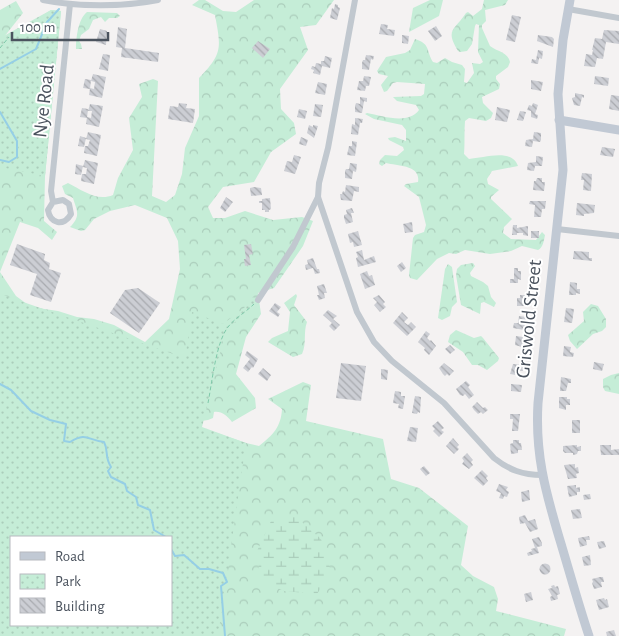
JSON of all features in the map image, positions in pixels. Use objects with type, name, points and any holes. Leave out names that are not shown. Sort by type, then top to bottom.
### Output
[{"type":"main road","name":"Griswold Street","points":[[569,5],[559,84],[559,120],[563,170],[538,403],[538,438],[542,475],[589,636]]},
{"type":"main road","points":[[559,120],[619,130]]},
{"type":"street","points":[[43,0],[70,4],[128,4],[158,0]]},
{"type":"street","points":[[258,300],[293,247],[318,197],[319,183],[328,148],[355,0]]},
{"type":"street","name":"Nye Road","points":[[53,202],[51,191],[70,4]]},
{"type":"street","points":[[569,5],[619,18]]},
{"type":"street","points":[[318,197],[357,312],[374,342],[392,361],[444,403],[502,465],[519,473],[542,475]]},
{"type":"street","points":[[557,230],[619,236]]},
{"type":"path","points":[[0,48],[9,36]]},
{"type":"path","points":[[208,403],[223,334],[232,323],[258,300]]},
{"type":"green space","points":[[199,0],[205,0],[223,11],[236,12],[254,0],[334,0],[316,25],[300,27],[308,50],[280,89],[281,109],[294,123],[296,134],[271,152],[254,182],[223,187],[208,207],[213,218],[225,218],[245,211],[273,220],[302,217],[313,221],[303,246],[274,288],[258,293],[261,314],[246,337],[236,374],[255,398],[256,408],[232,422],[224,414],[214,412],[213,418],[208,420],[176,425],[214,432],[259,446],[275,430],[280,421],[282,409],[268,399],[303,382],[311,385],[306,421],[383,439],[391,479],[419,488],[468,526],[461,565],[473,576],[494,587],[498,599],[496,611],[566,629],[564,636],[0,636],[0,272],[16,296],[31,307],[58,311],[114,325],[145,342],[169,319],[180,269],[178,241],[167,218],[135,205],[110,211],[94,219],[85,230],[81,231],[70,227],[76,220],[77,210],[73,198],[65,194],[62,186],[68,183],[95,196],[107,197],[113,195],[118,178],[133,150],[129,118],[142,97],[139,84],[153,79],[158,81],[152,196],[166,202],[175,195],[182,174],[185,148],[199,116],[199,78],[216,56],[219,43],[215,15],[192,5]]},
{"type":"green space","points":[[430,0],[443,0],[439,16],[409,32],[413,8]]},
{"type":"green space","points":[[484,0],[508,0],[505,5],[485,10],[486,21],[482,28],[490,46],[505,54],[510,62],[508,67],[496,76],[500,84],[499,89],[482,97],[483,103],[493,113],[491,118],[486,121],[469,118],[465,121],[464,154],[469,159],[497,155],[510,157],[515,160],[518,166],[492,171],[487,179],[488,184],[499,190],[491,199],[512,219],[504,227],[503,233],[511,239],[536,240],[542,232],[545,235],[544,241],[538,250],[522,246],[511,251],[490,254],[465,250],[456,254],[449,253],[437,259],[417,280],[410,278],[409,275],[413,238],[415,235],[424,232],[426,225],[419,197],[404,186],[418,182],[418,176],[416,172],[408,167],[386,163],[382,166],[379,164],[385,155],[397,156],[404,150],[403,147],[388,138],[395,137],[406,141],[406,130],[402,125],[374,119],[365,114],[402,118],[414,115],[419,110],[416,105],[397,101],[393,97],[421,96],[424,94],[425,84],[397,82],[393,83],[384,92],[381,85],[388,76],[379,74],[377,71],[386,57],[410,50],[415,39],[424,43],[433,62],[437,63],[445,58],[462,65],[465,69],[464,82],[467,83],[474,73],[472,63],[480,64],[483,62],[478,52],[479,25],[476,24],[475,26],[472,44],[467,51],[458,51],[452,34],[466,13],[468,12],[473,16],[482,9]]},
{"type":"green space","points":[[16,1],[23,13],[0,42],[0,10]]},
{"type":"green space","points":[[51,10],[61,11],[45,176],[44,221],[57,232],[52,240],[38,228],[20,222],[0,272],[0,43]]},
{"type":"green space","points":[[51,10],[61,11],[45,176],[0,167],[0,38]]},
{"type":"green space","points":[[87,12],[117,13],[120,16],[109,18],[105,22],[101,17],[93,20],[89,29],[81,35],[79,41],[82,49],[76,49],[81,19]]},
{"type":"green space","points":[[473,263],[475,266],[470,273],[471,276],[488,286],[491,297],[496,303],[494,307],[484,302],[481,303],[480,314],[461,305],[456,275],[457,269],[461,265]]},
{"type":"green space","points":[[448,264],[452,267],[457,302],[452,307],[450,316],[442,320],[438,318],[445,269]]},
{"type":"green space","points":[[0,294],[185,358],[192,312],[223,324],[244,308],[253,297],[258,301],[248,312],[226,329],[202,427],[246,443],[218,636],[0,636]]},
{"type":"green space","points":[[296,294],[294,305],[307,322],[302,354],[293,357],[268,342],[272,338],[288,331],[290,312],[284,303]]},
{"type":"green space","points":[[591,304],[598,306],[606,319],[606,327],[602,331],[593,334],[577,349],[570,341],[568,335],[584,321],[583,312]]},
{"type":"green space","points":[[456,330],[474,338],[481,336],[499,358],[498,361],[487,370],[478,365],[472,365],[463,352],[448,342],[450,335]]},
{"type":"green space","points":[[619,373],[619,394],[605,391],[603,379]]},
{"type":"green space","points":[[295,516],[321,539],[331,572],[317,594],[284,591],[260,580],[257,551],[271,521]]},
{"type":"building","points":[[335,4],[340,8],[337,20],[330,18]]},
{"type":"building","points":[[512,15],[521,17],[515,42],[506,40]]},
{"type":"building","points":[[381,24],[388,25],[387,29],[395,30],[394,36],[379,34]]},
{"type":"building","points":[[436,26],[442,36],[435,41],[428,31]]},
{"type":"building","points":[[118,27],[127,29],[125,48],[159,53],[158,62],[121,57],[122,48],[116,47]]},
{"type":"building","points":[[100,29],[107,31],[106,45],[96,42]]},
{"type":"building","points":[[604,30],[619,31],[619,44],[606,42],[603,59],[597,58],[595,67],[584,66],[586,54],[592,55],[595,38],[602,39]]},
{"type":"building","points":[[402,35],[409,36],[408,44],[402,43]]},
{"type":"building","points":[[538,35],[552,37],[554,39],[553,47],[537,41]]},
{"type":"building","points":[[258,41],[270,49],[263,58],[252,48]]},
{"type":"building","points":[[538,50],[543,51],[542,59],[539,58],[538,64],[531,63],[532,59],[536,60]]},
{"type":"building","points":[[103,54],[110,55],[108,71],[99,69]]},
{"type":"building","points":[[366,55],[374,56],[373,60],[371,59],[369,70],[362,69],[362,63]]},
{"type":"building","points":[[325,56],[332,58],[330,68],[322,66],[320,75],[313,73],[312,66],[315,67],[316,63],[321,64]]},
{"type":"building","points":[[93,74],[106,77],[102,98],[89,95],[90,88],[94,89],[95,82],[91,81]]},
{"type":"building","points":[[364,76],[371,77],[369,86],[366,86],[365,91],[357,90],[359,81],[363,81]]},
{"type":"building","points":[[595,76],[609,78],[608,86],[594,84]]},
{"type":"building","points":[[85,79],[91,80],[90,89],[83,88]]},
{"type":"building","points":[[531,80],[543,82],[541,91],[531,89]]},
{"type":"building","points":[[318,82],[327,84],[325,95],[315,93]]},
{"type":"building","points":[[575,93],[584,95],[580,106],[574,105],[572,98],[575,97]]},
{"type":"building","points":[[611,95],[619,96],[619,111],[609,109]]},
{"type":"building","points":[[360,97],[367,98],[367,102],[364,101],[362,113],[355,112],[356,103],[360,104]]},
{"type":"building","points":[[179,103],[187,104],[186,108],[195,109],[193,123],[168,119],[170,106],[178,107]]},
{"type":"building","points":[[533,103],[538,105],[535,114],[538,115],[537,119],[531,117],[531,111],[527,110],[529,105],[532,106]]},
{"type":"building","points":[[90,104],[103,106],[99,127],[86,124],[87,117],[91,118],[92,111],[88,111]]},
{"type":"building","points":[[315,104],[323,105],[321,117],[313,116]]},
{"type":"building","points":[[497,107],[510,110],[507,122],[495,120]]},
{"type":"building","points":[[82,108],[88,109],[87,118],[80,117]]},
{"type":"building","points":[[299,109],[307,111],[305,119],[297,117]]},
{"type":"building","points":[[520,111],[526,112],[523,121],[517,120]]},
{"type":"building","points":[[355,118],[363,119],[362,123],[360,123],[358,135],[351,134],[352,124],[355,125]]},
{"type":"building","points":[[309,125],[313,127],[313,125],[318,126],[314,138],[307,133]]},
{"type":"building","points":[[88,132],[101,135],[97,156],[84,153],[85,146],[88,146],[90,140],[86,139]]},
{"type":"building","points":[[534,132],[541,133],[540,142],[533,141],[532,147],[525,146],[526,140],[533,139]]},
{"type":"building","points":[[80,136],[86,138],[84,147],[78,146]]},
{"type":"building","points":[[301,137],[308,140],[306,146],[299,144]]},
{"type":"building","points":[[352,141],[357,142],[355,156],[347,155],[349,146],[352,146]]},
{"type":"building","points":[[602,147],[615,149],[613,157],[600,155]]},
{"type":"building","points":[[294,155],[301,157],[295,174],[284,171],[287,161],[292,162]]},
{"type":"building","points":[[536,156],[543,157],[542,166],[535,166],[534,171],[527,170],[528,163],[536,162]]},
{"type":"building","points":[[85,160],[98,163],[94,184],[81,181],[82,174],[86,174],[87,168],[83,167]]},
{"type":"building","points":[[350,163],[357,164],[356,172],[353,171],[352,179],[345,178],[345,171],[349,169]]},
{"type":"building","points":[[76,164],[83,166],[81,175],[75,174]]},
{"type":"building","points":[[582,173],[592,174],[591,191],[583,190],[584,180],[581,180]]},
{"type":"building","points":[[537,178],[542,178],[542,182],[545,182],[544,191],[533,190],[534,181]]},
{"type":"building","points":[[346,185],[359,187],[359,192],[354,191],[352,201],[341,200],[340,194],[343,191],[345,192]]},
{"type":"building","points":[[250,188],[261,188],[262,195],[251,196]]},
{"type":"building","points":[[226,197],[233,202],[225,212],[220,208]]},
{"type":"building","points":[[270,198],[271,209],[269,212],[265,212],[265,210],[262,210],[262,203],[259,203],[259,201]]},
{"type":"building","points":[[530,201],[546,201],[541,217],[534,217],[535,205],[529,204]]},
{"type":"building","points":[[577,203],[595,205],[594,213],[584,214],[584,216],[576,215]]},
{"type":"building","points":[[352,208],[354,213],[351,213],[353,222],[346,224],[344,215],[347,214],[346,210]]},
{"type":"building","points":[[412,222],[413,232],[405,233],[403,224]]},
{"type":"building","points":[[513,225],[517,225],[517,228],[528,226],[528,236],[523,235],[523,233],[512,235]]},
{"type":"building","points":[[358,231],[362,245],[354,247],[353,242],[350,243],[348,234]]},
{"type":"building","points":[[531,231],[539,231],[539,238],[531,238]]},
{"type":"building","points":[[17,244],[45,254],[44,260],[50,263],[49,269],[61,273],[51,302],[30,295],[37,274],[10,265]]},
{"type":"building","points":[[251,244],[253,254],[249,255],[251,265],[245,266],[244,245]]},
{"type":"building","points":[[362,250],[364,260],[374,256],[376,262],[358,267],[356,252]]},
{"type":"building","points":[[574,251],[589,252],[589,258],[592,258],[592,261],[573,259]]},
{"type":"building","points":[[313,258],[320,273],[315,274],[313,268],[306,270],[307,260]]},
{"type":"building","points":[[402,262],[406,268],[401,272],[397,266]]},
{"type":"building","points":[[514,268],[518,268],[518,271],[521,271],[521,280],[518,279],[518,283],[510,283],[510,279],[514,279]]},
{"type":"building","points":[[367,271],[369,276],[372,275],[375,285],[365,289],[360,274]]},
{"type":"building","points":[[570,282],[577,283],[577,289],[580,289],[580,294],[569,295]]},
{"type":"building","points":[[324,284],[327,293],[324,293],[325,298],[319,300],[317,286]]},
{"type":"building","points":[[138,288],[160,303],[139,333],[110,313],[125,290]]},
{"type":"building","points":[[379,295],[385,302],[383,304],[386,307],[380,312],[374,305],[377,302],[373,298]]},
{"type":"building","points":[[520,295],[526,295],[528,306],[517,306],[517,298],[520,298]]},
{"type":"building","points":[[275,303],[281,307],[277,312],[280,314],[278,317],[269,311]]},
{"type":"building","points":[[566,308],[574,309],[572,323],[564,322]]},
{"type":"building","points":[[328,310],[337,316],[333,319],[340,325],[334,331],[329,326],[332,323],[323,315]]},
{"type":"building","points":[[402,312],[408,318],[404,322],[408,325],[411,322],[416,327],[407,336],[393,323]]},
{"type":"building","points":[[519,316],[527,317],[524,330],[513,328],[514,323],[518,323]]},
{"type":"building","points":[[426,331],[430,334],[427,338],[436,346],[429,355],[418,342]]},
{"type":"building","points":[[516,336],[523,337],[522,347],[515,345]]},
{"type":"building","points":[[450,345],[455,350],[450,354],[445,349]]},
{"type":"building","points":[[564,346],[571,347],[570,352],[574,353],[573,357],[563,356]]},
{"type":"building","points":[[247,351],[258,359],[253,368],[248,372],[243,368],[250,359],[245,355]]},
{"type":"building","points":[[594,362],[604,364],[602,371],[593,369]]},
{"type":"building","points":[[341,363],[366,366],[361,401],[336,398]]},
{"type":"building","points":[[444,363],[454,371],[449,376],[447,374],[445,376],[439,368]]},
{"type":"building","points":[[513,364],[524,365],[523,371],[517,370],[516,375],[510,374]]},
{"type":"building","points":[[263,368],[271,375],[267,381],[258,374]]},
{"type":"building","points":[[381,369],[388,370],[387,380],[381,379]]},
{"type":"building","points":[[561,377],[571,379],[571,383],[568,383],[566,391],[560,391]]},
{"type":"building","points":[[466,381],[474,395],[469,399],[465,394],[463,396],[460,395],[456,389]]},
{"type":"building","points":[[511,384],[522,385],[521,392],[511,391]]},
{"type":"building","points":[[395,391],[401,392],[401,396],[405,396],[403,409],[398,408],[399,404],[393,403]]},
{"type":"building","points":[[415,396],[421,397],[420,413],[418,412],[417,414],[412,413]]},
{"type":"building","points":[[559,397],[570,399],[570,405],[566,405],[566,410],[559,408]]},
{"type":"building","points":[[477,402],[488,410],[483,414],[481,412],[478,414],[472,407]]},
{"type":"building","points":[[510,414],[520,414],[518,431],[512,431],[513,419],[510,419]]},
{"type":"building","points":[[572,420],[580,420],[580,433],[572,433]]},
{"type":"building","points":[[438,421],[444,428],[441,430],[444,432],[439,437],[433,431],[435,429],[432,426]]},
{"type":"building","points":[[410,427],[418,428],[416,442],[407,441]]},
{"type":"building","points":[[453,438],[459,445],[457,447],[459,449],[454,454],[446,446]]},
{"type":"building","points":[[513,440],[519,440],[522,450],[511,454],[510,444],[513,443]]},
{"type":"building","points":[[577,445],[577,447],[581,446],[581,451],[578,451],[577,454],[573,455],[573,453],[565,453],[563,451],[563,446]]},
{"type":"building","points":[[600,445],[611,445],[611,450],[619,449],[619,455],[601,455]]},
{"type":"building","points":[[467,453],[473,460],[471,462],[473,465],[469,469],[462,464],[464,461],[462,458]]},
{"type":"building","points":[[575,464],[575,468],[578,467],[579,473],[576,474],[577,478],[568,479],[564,465]]},
{"type":"building","points":[[424,466],[430,473],[426,476],[420,469]]},
{"type":"building","points":[[482,470],[488,476],[486,478],[488,481],[483,486],[474,478]]},
{"type":"building","points":[[499,484],[508,487],[506,490],[509,492],[507,497],[504,496],[503,499],[499,498],[501,493],[496,491]]},
{"type":"building","points":[[576,485],[576,488],[580,487],[580,492],[569,497],[567,486]]},
{"type":"building","points":[[529,490],[530,500],[522,502],[521,492]]},
{"type":"building","points":[[590,494],[591,499],[584,500],[583,495]]},
{"type":"building","points":[[580,509],[582,518],[573,519],[571,510]]},
{"type":"building","points":[[525,515],[528,521],[535,519],[538,529],[530,532],[525,523],[520,524],[519,517]]},
{"type":"building","points":[[589,536],[590,540],[586,540],[587,545],[580,547],[578,538]]},
{"type":"building","points":[[539,537],[542,546],[537,547],[539,553],[528,556],[527,553],[535,548],[532,539]]},
{"type":"building","points":[[604,541],[606,547],[599,549],[597,542]]},
{"type":"building","points":[[590,555],[591,565],[584,566],[582,557]]},
{"type":"building","points":[[543,564],[547,564],[550,569],[549,573],[543,574],[540,571],[540,567]]},
{"type":"building","points":[[603,577],[604,582],[601,582],[602,587],[594,589],[592,579]]},
{"type":"building","points":[[554,585],[555,587],[558,586],[560,594],[557,595],[558,599],[551,601],[550,597],[552,596],[548,589]]},
{"type":"building","points":[[531,592],[533,600],[526,602],[524,594]]},
{"type":"building","points":[[604,598],[605,600],[607,599],[609,607],[599,610],[596,600]]},
{"type":"building","points":[[614,630],[616,636],[607,636],[606,632]]},
{"type":"waterway","points":[[0,69],[36,49],[47,22],[59,9]]},
{"type":"waterway","points":[[0,112],[17,141],[17,157],[9,162],[0,160]]},
{"type":"waterway","points":[[0,384],[11,390],[31,411],[50,420],[66,424],[64,441],[70,442],[84,437],[104,442],[111,467],[108,471],[111,477],[125,484],[127,491],[136,497],[138,505],[150,510],[154,530],[164,536]]},
{"type":"waterway","points":[[172,551],[175,556],[184,555],[200,569],[209,569],[223,573],[227,582],[221,586],[225,636]]}]
